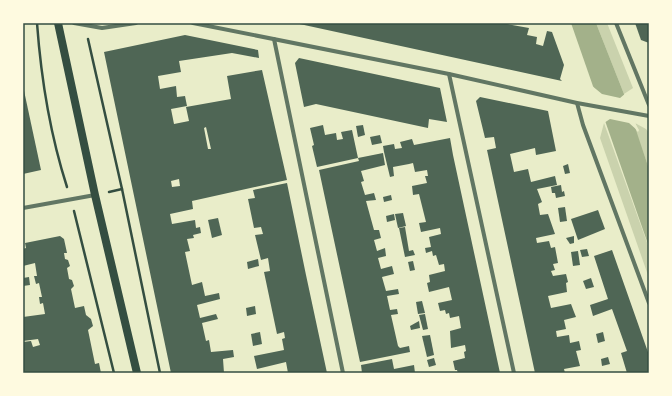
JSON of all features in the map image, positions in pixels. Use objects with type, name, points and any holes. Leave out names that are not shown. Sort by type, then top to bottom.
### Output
[{"type":"main road","points":[[58,23],[95,195],[137,373]]},
{"type":"street","points":[[74,23],[102,28],[136,23]]},
{"type":"street","points":[[193,23],[449,74],[577,103],[649,116]]},
{"type":"street","points":[[616,23],[649,105]]},
{"type":"street","points":[[274,39],[343,373]]},
{"type":"street","points":[[449,74],[514,373]]},
{"type":"street","points":[[577,103],[583,125],[649,304]]},
{"type":"street","points":[[23,208],[95,195]]},
{"type":"path","points":[[85,25],[122,189],[160,373]]},
{"type":"shaded area","points":[[571,23],[596,23],[624,94],[649,169],[649,247]]},
{"type":"shaded area","points":[[596,23],[607,23],[633,88],[624,94]]},
{"type":"shaded area","points":[[604,123],[649,248],[649,278],[600,138]]},
{"type":"shaded area","points":[[635,123],[646,129],[649,133],[649,169],[635,129],[638,132],[639,130]]},
{"type":"pier","points":[[591,85],[602,94],[620,98],[626,93],[638,131],[629,123],[610,119],[604,123],[590,87]]},
{"type":"building","points":[[295,23],[501,23],[529,28],[527,35],[537,37],[536,44],[543,46],[547,31],[552,32],[564,65],[560,79],[562,81]]},
{"type":"building","points":[[635,23],[649,23],[649,43],[641,40]]},
{"type":"building","points":[[185,35],[258,50],[259,58],[232,53],[179,61],[181,72],[158,76],[160,89],[176,86],[177,97],[185,96],[187,106],[171,109],[174,124],[189,121],[186,107],[231,99],[227,76],[262,70],[287,180],[192,201],[193,209],[170,214],[172,224],[195,220],[196,228],[200,227],[201,233],[193,235],[194,238],[187,239],[190,251],[185,252],[192,285],[202,282],[205,296],[219,293],[220,299],[197,305],[200,318],[216,314],[218,319],[202,323],[206,341],[209,340],[211,352],[233,350],[234,357],[223,359],[224,373],[171,373],[104,52]],"holes":[[[206,127],[211,149],[208,149],[204,128]],[[179,179],[180,186],[172,187],[171,181]]]},
{"type":"building","points":[[299,58],[440,88],[447,122],[429,119],[428,128],[316,104],[304,107],[295,63]]},
{"type":"building","points":[[23,86],[41,170],[23,174]]},
{"type":"building","points":[[480,97],[548,111],[556,151],[536,155],[535,148],[510,154],[514,172],[528,169],[531,182],[555,176],[557,185],[537,189],[542,202],[538,204],[540,215],[548,214],[555,234],[536,238],[537,243],[549,241],[551,248],[555,247],[558,263],[553,264],[555,270],[551,271],[553,276],[566,274],[568,282],[566,283],[567,292],[548,296],[551,308],[571,304],[576,317],[564,320],[566,329],[556,331],[557,337],[569,335],[570,343],[579,341],[581,350],[576,351],[580,366],[564,369],[565,373],[535,373],[487,150],[496,148],[494,137],[485,138],[476,101]]},
{"type":"building","points":[[323,125],[325,135],[336,133],[337,140],[343,139],[341,132],[352,130],[358,158],[317,167],[312,146],[314,145],[310,128]]},
{"type":"building","points":[[363,125],[365,135],[358,137],[356,126]]},
{"type":"building","points":[[380,135],[382,143],[372,145],[370,137]]},
{"type":"building","points":[[450,138],[500,373],[458,373],[457,370],[455,370],[453,361],[465,358],[464,352],[466,351],[465,345],[451,348],[450,331],[461,328],[459,316],[450,318],[449,313],[446,314],[445,310],[440,311],[438,303],[452,300],[449,287],[429,292],[427,283],[430,282],[429,275],[445,271],[444,264],[439,265],[436,255],[433,256],[432,251],[426,253],[425,248],[431,247],[429,237],[441,234],[440,228],[421,232],[419,223],[426,222],[419,194],[413,195],[412,186],[427,183],[425,176],[428,176],[427,170],[415,172],[413,163],[393,167],[394,176],[390,177],[383,146],[394,144],[395,149],[402,148],[400,142],[412,139],[414,145]]},
{"type":"building","points":[[383,153],[385,165],[361,171],[364,181],[361,182],[365,195],[374,193],[376,200],[366,201],[374,230],[379,230],[381,238],[374,240],[377,251],[385,248],[386,256],[378,258],[381,269],[392,266],[394,274],[382,277],[386,291],[398,289],[399,294],[387,296],[390,310],[397,309],[398,314],[391,315],[398,346],[400,348],[409,346],[410,352],[360,362],[319,170],[359,161],[358,158]]},
{"type":"building","points":[[568,164],[570,173],[565,174],[563,166]]},
{"type":"building","points":[[287,183],[327,373],[288,373],[286,362],[257,369],[254,356],[284,350],[282,339],[285,338],[284,332],[277,334],[264,272],[270,271],[268,258],[261,260],[255,235],[263,234],[261,227],[254,228],[248,199],[255,198],[253,190]]},
{"type":"building","points":[[561,185],[562,192],[564,191],[565,196],[556,198],[555,193],[552,193],[551,187]]},
{"type":"building","points":[[391,195],[392,200],[384,202],[383,197]]},
{"type":"building","points":[[565,207],[567,221],[560,222],[558,208]]},
{"type":"building","points":[[598,210],[605,229],[578,240],[571,219]]},
{"type":"building","points":[[403,213],[406,226],[398,228],[395,214]]},
{"type":"building","points":[[394,214],[395,220],[387,222],[386,216]]},
{"type":"building","points":[[218,218],[222,235],[212,238],[208,220]]},
{"type":"building","points":[[405,227],[409,251],[413,250],[415,255],[405,257],[399,228]]},
{"type":"building","points":[[60,236],[64,239],[67,253],[64,253],[65,259],[68,260],[70,266],[67,268],[69,279],[72,280],[74,286],[71,289],[75,308],[84,306],[86,315],[91,319],[93,326],[88,330],[95,364],[99,363],[101,373],[23,373],[23,342],[31,341],[33,347],[40,345],[38,339],[23,341],[23,317],[45,314],[43,303],[40,304],[39,297],[42,297],[39,283],[36,284],[34,276],[37,276],[35,263],[23,266],[23,249],[26,248],[25,243]]},
{"type":"building","points":[[574,236],[574,243],[570,244],[566,238]]},
{"type":"building","points":[[587,249],[589,256],[582,257],[580,250]]},
{"type":"building","points":[[612,250],[649,355],[649,373],[627,373],[621,353],[627,351],[612,309],[593,316],[590,305],[608,299],[594,256]]},
{"type":"building","points":[[578,251],[580,265],[573,266],[571,252]]},
{"type":"building","points":[[258,259],[259,266],[248,269],[247,262]]},
{"type":"building","points":[[413,261],[415,270],[410,271],[408,262]]},
{"type":"building","points":[[29,277],[30,285],[23,286],[23,278]]},
{"type":"building","points":[[591,278],[594,287],[586,289],[583,281]]},
{"type":"building","points":[[422,301],[425,313],[418,314],[416,302]]},
{"type":"building","points":[[255,306],[256,314],[247,316],[246,308]]},
{"type":"building","points":[[425,314],[428,329],[423,330],[419,315]]},
{"type":"building","points":[[419,321],[420,328],[411,330],[410,326]]},
{"type":"building","points":[[260,332],[262,344],[253,346],[251,334]]},
{"type":"building","points":[[603,332],[605,341],[598,343],[596,334]]},
{"type":"building","points":[[430,335],[434,355],[427,357],[422,336]]},
{"type":"building","points":[[608,357],[610,364],[602,366],[601,359]]},
{"type":"building","points":[[434,358],[436,365],[429,367],[427,360]]},
{"type":"building","points":[[392,359],[394,369],[414,365],[415,373],[362,373],[361,365]]}]
